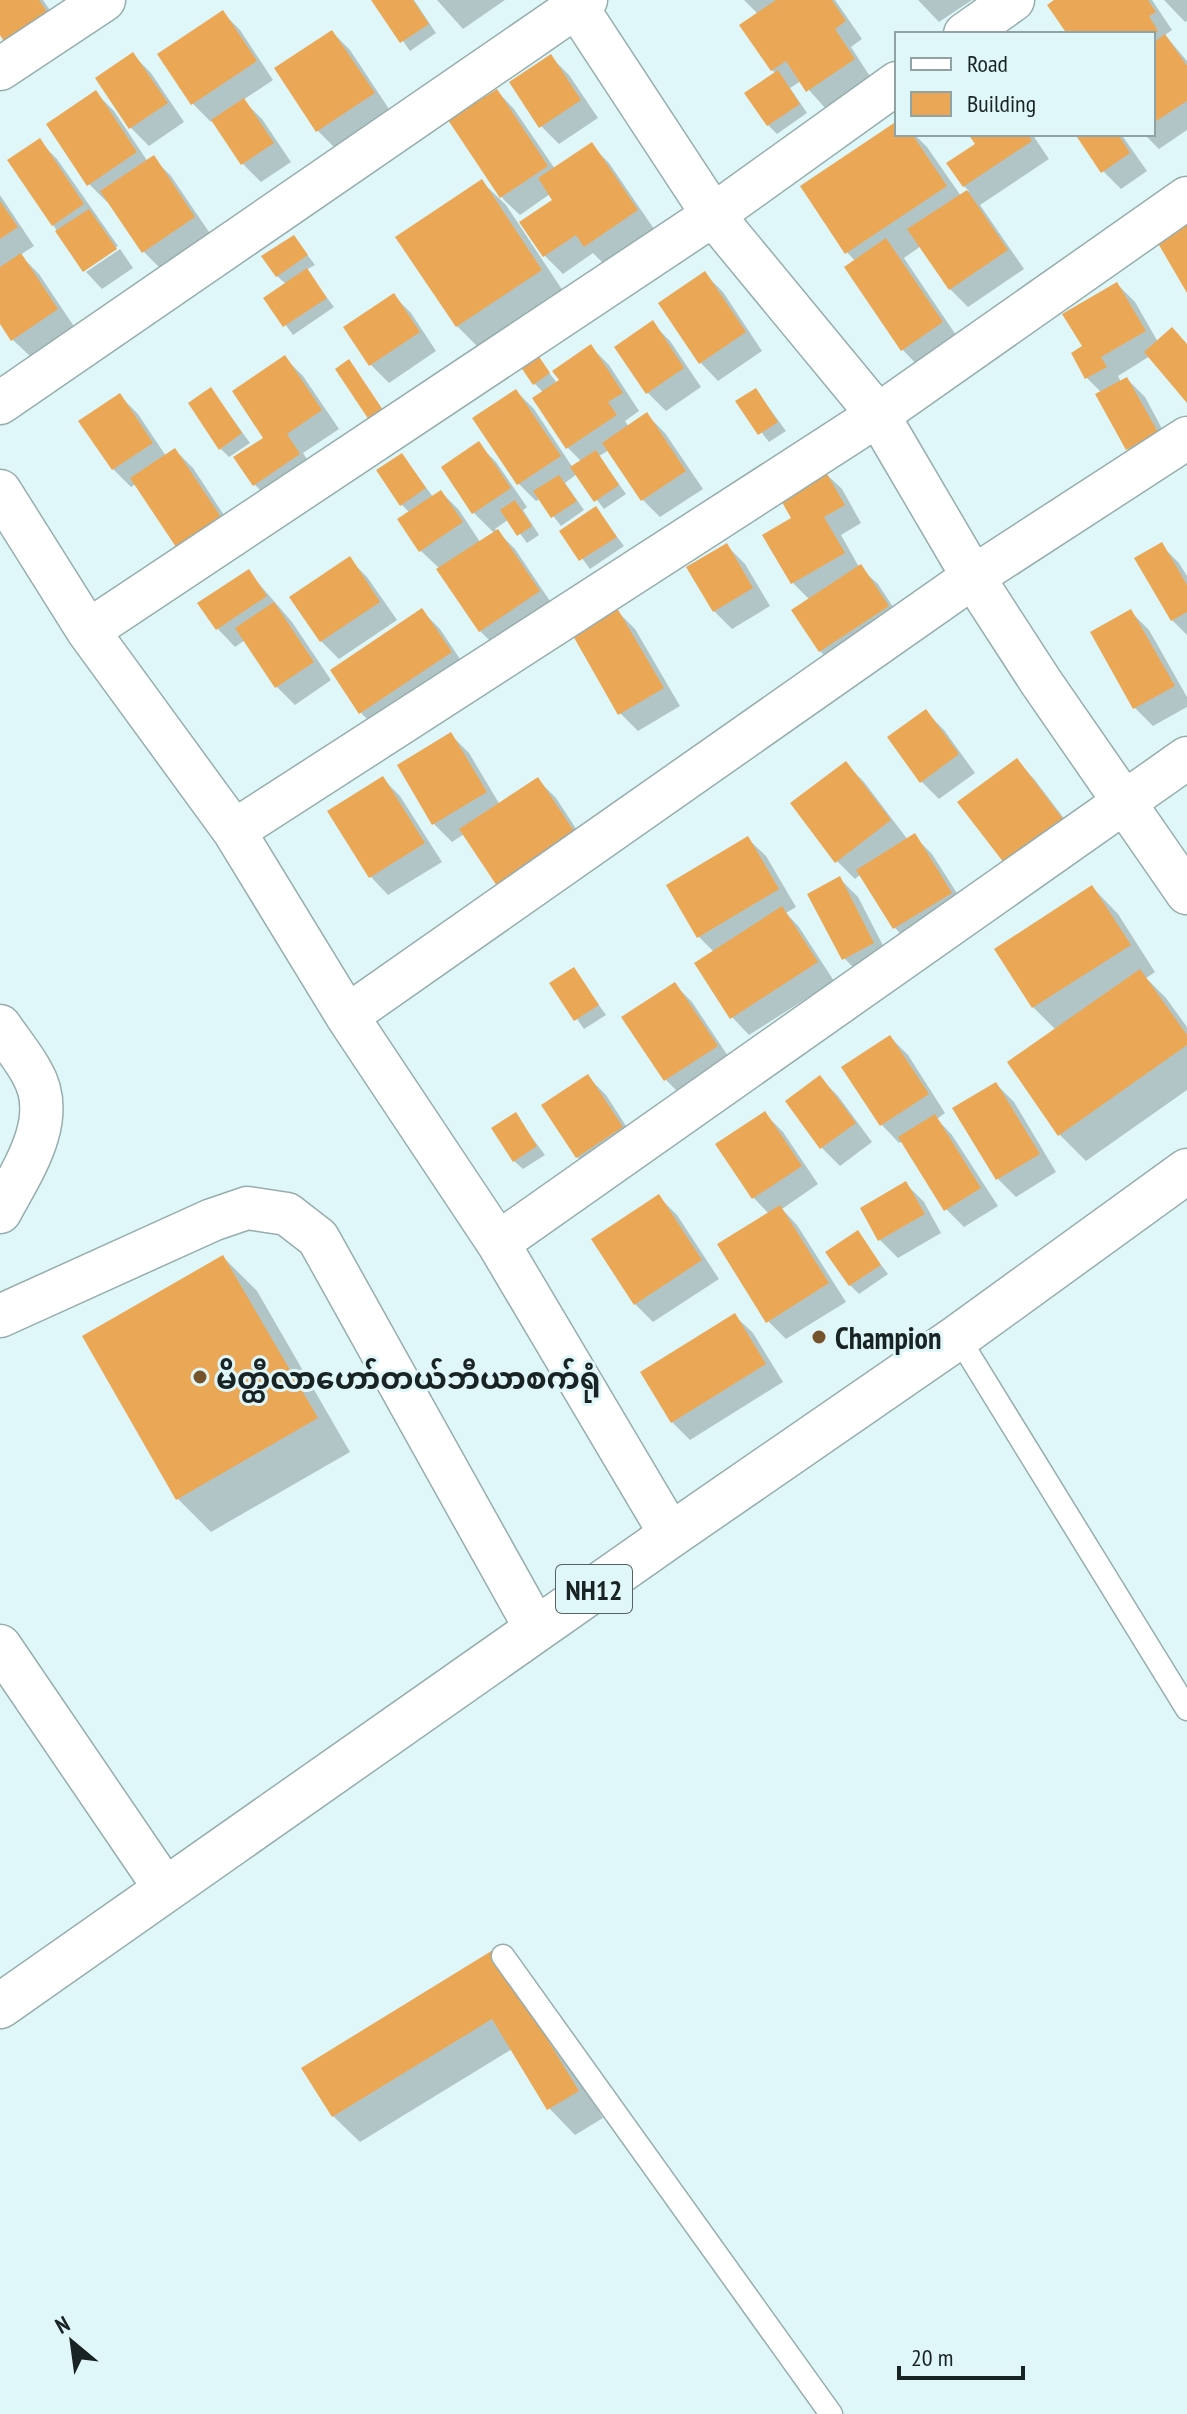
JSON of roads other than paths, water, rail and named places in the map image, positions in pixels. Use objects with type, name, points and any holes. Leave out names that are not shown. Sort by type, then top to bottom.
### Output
[{"type":"highway","name":"NH12","points":[[0,2006],[958,1337],[1187,1171]]},
{"type":"street","points":[[0,69],[104,0]]},
{"type":"street","points":[[968,32],[1013,0]]},
{"type":"street","points":[[0,403],[578,2],[713,215],[878,415],[973,577],[1041,682],[1187,893]]},
{"type":"street","points":[[88,631],[713,215],[895,84]]},
{"type":"street","points":[[234,831],[878,415],[1187,198]]},
{"type":"street","points":[[347,1016],[973,577],[1187,438]]},
{"type":"street","points":[[0,491],[88,631],[234,831],[347,1016],[498,1243],[671,1535]]},
{"type":"street","points":[[498,1243],[1187,758]]},
{"type":"street","points":[[0,1026],[33,1075],[41,1096],[35,1146],[0,1212]]},
{"type":"street","points":[[0,1316],[212,1220],[247,1208],[287,1214],[318,1238],[536,1629]]},
{"type":"street","points":[[0,1646],[166,1890]]},
{"type":"lane","points":[[958,1337],[1187,1709]]},
{"type":"lane","points":[[503,1956],[831,2414]]},
{"type":"place","name":"Champion","points":[[819,1337]]},
{"type":"place","name":"မိတ္ထီလာဟော်တယ်ဘီယာစက်ရုံ","points":[[200,1377]]}]
